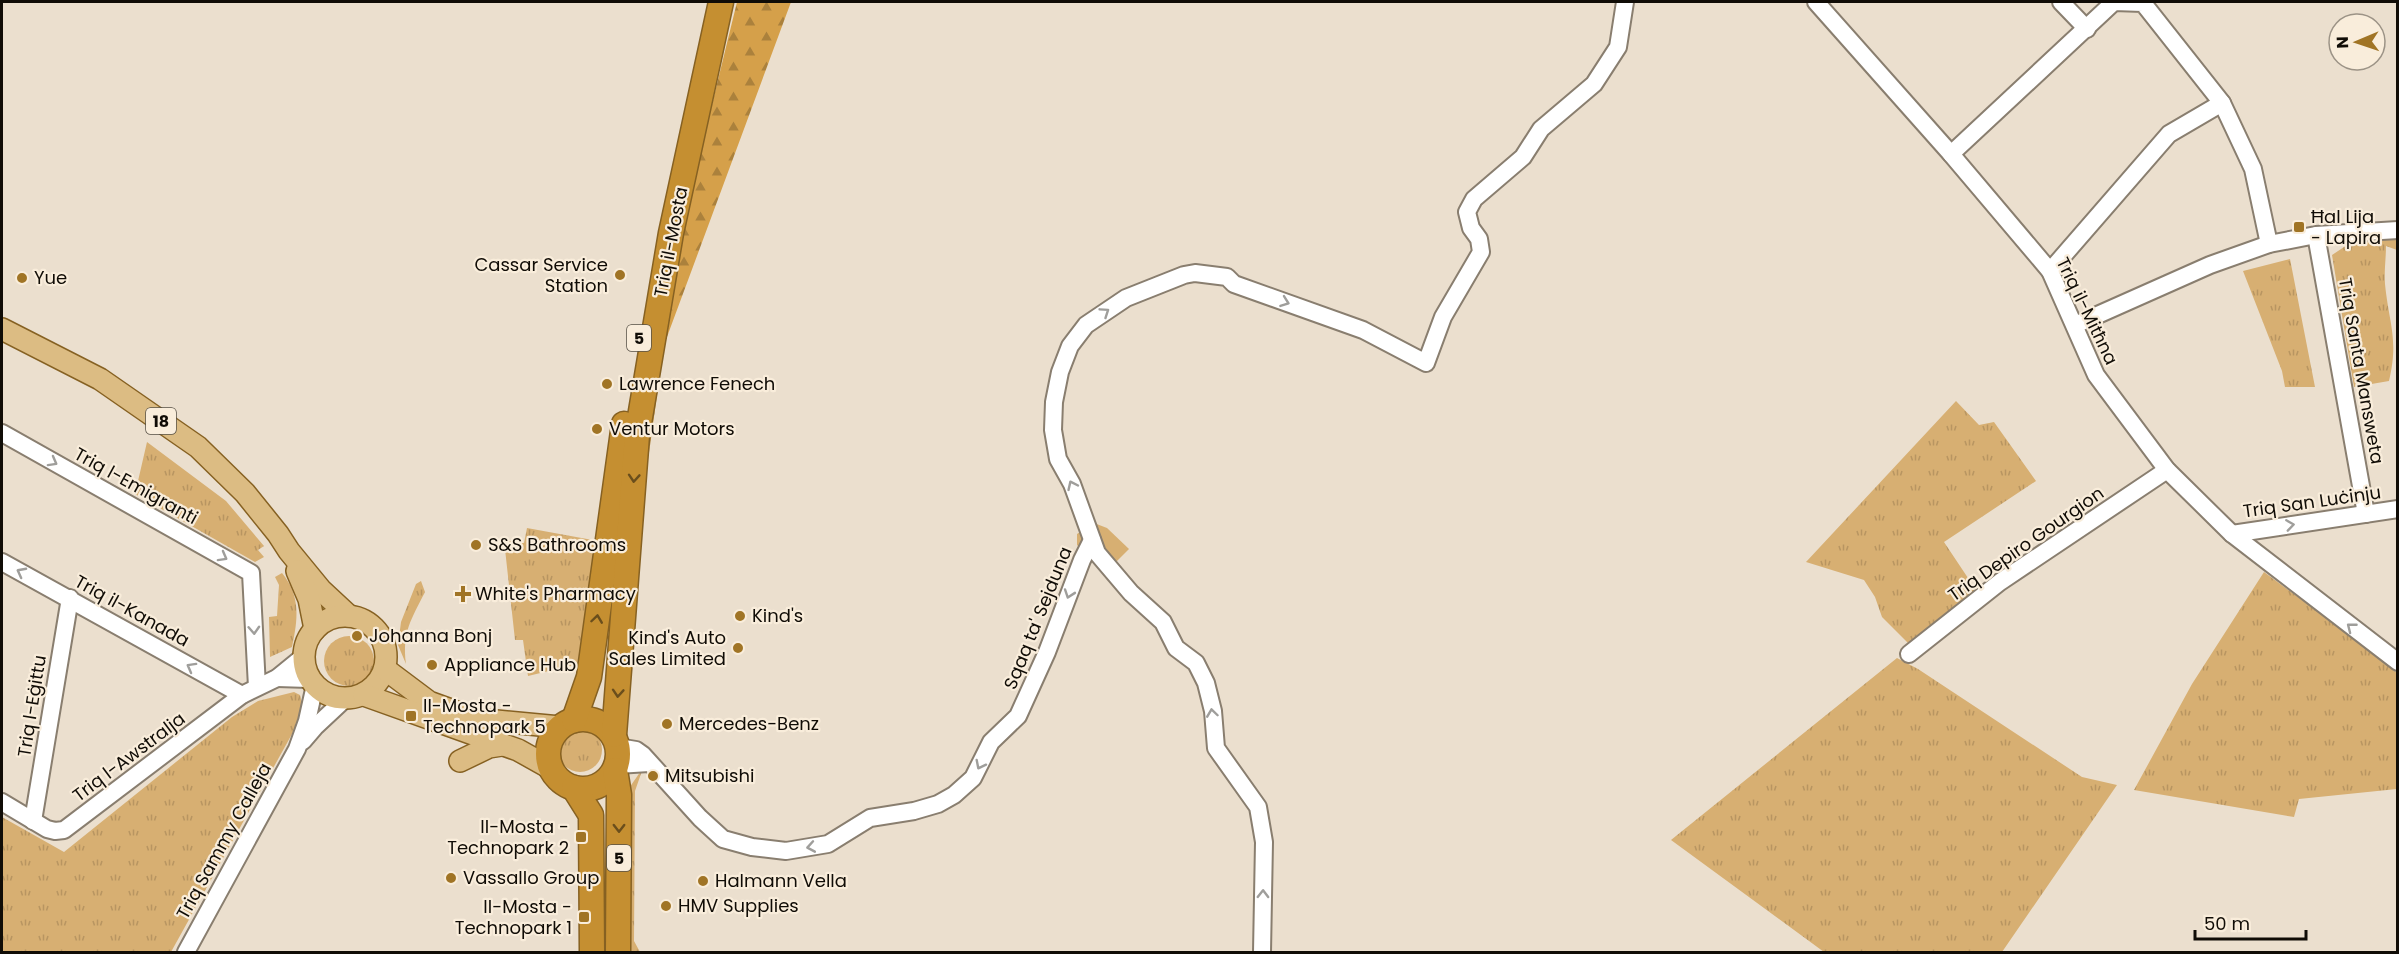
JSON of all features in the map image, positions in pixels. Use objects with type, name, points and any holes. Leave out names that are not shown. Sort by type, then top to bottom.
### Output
[{"type":"highway","name":"Triq il-Mosta","points":[[567,723],[589,677],[621,437],[649,281],[706,2]]},
{"type":"highway","name":"Triq il-Mosta","points":[[616,754],[638,435],[671,233],[721,2]]},
{"type":"highway","points":[[567,723],[592,719],[601,723],[616,754],[605,782],[589,789],[574,788]]},
{"type":"highway","name":"5","points":[[567,723],[550,742],[548,751],[552,769],[562,782],[574,788],[591,815],[592,952]]},
{"type":"highway","name":"5","points":[[616,754],[619,795],[619,950]]},
{"type":"main road","name":"18","points":[[2,329],[100,379],[198,447],[245,494],[321,590],[351,616],[364,620],[374,627],[386,648],[385,669]]},
{"type":"main road","name":"18","points":[[289,551],[309,599],[315,629]]},
{"type":"main road","points":[[351,616],[327,620],[309,637],[304,656],[312,682],[334,697],[355,697],[400,706],[452,728],[518,750],[552,769]]},
{"type":"main road","points":[[355,697],[377,684],[385,669],[429,702],[476,719],[567,723]]},
{"type":"street","name":"Sqaq ta' Sejduna","points":[[616,754],[636,750],[700,818],[723,838],[752,847],[786,851],[828,844],[870,818],[914,811],[938,804],[954,795],[973,778],[991,742],[1018,716],[1047,652],[1082,560],[1095,546],[1072,484],[1058,459],[1053,430],[1054,402],[1060,372],[1070,346],[1086,325],[1126,298],[1184,275],[1195,273],[1227,277],[1234,284],[1363,330],[1426,363],[1443,317],[1481,252],[1479,239],[1471,228],[1467,212],[1474,199],[1523,157],[1541,129],[1594,84],[1618,47],[1625,2]]},
{"type":"street","name":"Triq il-Mitħna","points":[[1815,2],[1951,154],[2050,271],[2096,375],[2167,470],[2232,534],[2397,662]]},
{"type":"street","points":[[2061,2],[2087,29]]},
{"type":"street","points":[[1951,154],[2115,2],[2144,3],[2222,104],[2253,169],[2269,244]]},
{"type":"street","points":[[2050,271],[2169,134],[2222,104]]},
{"type":"street","points":[[2075,325],[2210,265],[2269,244],[2316,235],[2397,230]]},
{"type":"street","name":"Triq Santa Mansweta","points":[[2316,235],[2366,514]]},
{"type":"street","name":"Triq l-Emigranti","points":[[2,433],[251,573],[250,691]]},
{"type":"street","name":"Triq Depiro Gourgion","points":[[1909,654],[2000,582],[2167,470]]},
{"type":"street","name":"Triq San Luċinju","points":[[2232,534],[2397,509]]},
{"type":"street","points":[[1095,546],[1131,593],[1163,622],[1176,648],[1196,663],[1206,683],[1213,711],[1216,748],[1258,807],[1264,842],[1262,952]]},
{"type":"street","name":"Triq il-Kanada","points":[[2,562],[250,691]]},
{"type":"street","name":"Triq l-Eġittu","points":[[33,821],[69,598]]},
{"type":"street","name":"Triq l-Awstralja","points":[[2,802],[55,831],[71,826],[250,691],[277,678],[304,656]]},
{"type":"street","name":"Triq l-Awstralja","points":[[277,678],[312,682]]},
{"type":"street","name":"Triq Sammy Calleja","points":[[186,952],[297,748],[307,721],[312,682]]},
{"type":"street","name":"Triq Sammy Calleja","points":[[297,748],[315,727],[355,697]]},
{"type":"green space","points":[[737,2],[791,2],[664,345],[648,460],[655,338]]},
{"type":"green space","points":[[2397,236],[2397,250],[2386,246],[2385,284],[2393,342],[2389,381],[2354,387],[2332,255],[2353,241]]},
{"type":"green space","points":[[2290,259],[2315,387],[2285,387],[2282,371],[2243,271]]},
{"type":"green space","points":[[1956,401],[1979,425],[1994,422],[2036,481],[1944,542],[1976,590],[1911,646],[1882,617],[1875,597],[1864,580],[1806,562]]},
{"type":"green space","points":[[147,442],[226,501],[264,546],[258,550],[264,557],[255,562],[135,494]]},
{"type":"green space","points":[[1094,523],[1107,528],[1129,549],[1105,573],[1077,545],[1077,534]]},
{"type":"green space","points":[[527,528],[598,541],[582,663],[528,676],[523,640],[515,640],[505,549],[508,541],[524,543]]},
{"type":"green space","points":[[2264,572],[2397,673],[2397,789],[2299,799],[2294,817],[2134,790],[2192,684]]},
{"type":"green space","points":[[282,573],[295,599],[296,627],[292,647],[270,657],[269,617],[277,616],[279,585],[275,577]]},
{"type":"green space","points":[[421,581],[425,592],[407,635],[406,664],[398,645],[401,622],[416,584]]},
{"type":"green space","points":[[354,636],[367,643],[373,651],[373,671],[367,679],[359,685],[344,686],[331,679],[325,671],[324,656],[331,643],[339,637]]},
{"type":"green space","points":[[1897,658],[1918,669],[2082,777],[2117,785],[2002,952],[1824,952],[1671,840]]},
{"type":"green space","points":[[294,692],[300,695],[302,703],[297,725],[171,952],[2,952],[2,817],[64,852],[232,717],[258,701]]},
{"type":"green space","points":[[580,728],[595,735],[602,750],[595,765],[580,772],[565,765],[558,750],[565,735]]},
{"type":"green space","points":[[643,768],[635,791],[634,941],[640,952],[628,952],[631,850],[626,831],[627,791]]},
{"type":"place","name":"Ħal Lija - Lapira","points":[[2299,227]]},
{"type":"place","name":"Cassar Service Station","points":[[620,275]]},
{"type":"place","name":"Yue","points":[[22,278]]},
{"type":"place","name":"Lawrence Fenech","points":[[607,384]]},
{"type":"place","name":"Ventur Motors","points":[[597,429]]},
{"type":"place","name":"S&S Bathrooms","points":[[476,545]]},
{"type":"place","name":"White's Pharmacy","points":[[463,594]]},
{"type":"place","name":"Kind's","points":[[740,616]]},
{"type":"place","name":"Johanna Bonj","points":[[357,636]]},
{"type":"place","name":"Kind's Auto Sales Limited","points":[[738,648]]},
{"type":"place","name":"Appliance Hub","points":[[432,665]]},
{"type":"place","name":"Il-Mosta - Technopark 5","points":[[411,716]]},
{"type":"place","name":"Mercedes-Benz","points":[[667,724]]},
{"type":"place","name":"Mitsubishi","points":[[653,776]]},
{"type":"place","name":"Il-Mosta - Technopark 2","points":[[581,837]]},
{"type":"place","name":"Vassallo Group","points":[[451,878]]},
{"type":"place","name":"Halmann Vella","points":[[703,881]]},
{"type":"place","name":"HMV Supplies","points":[[666,906]]},
{"type":"place","name":"Il-Mosta - Technopark 1","points":[[584,917]]}]
